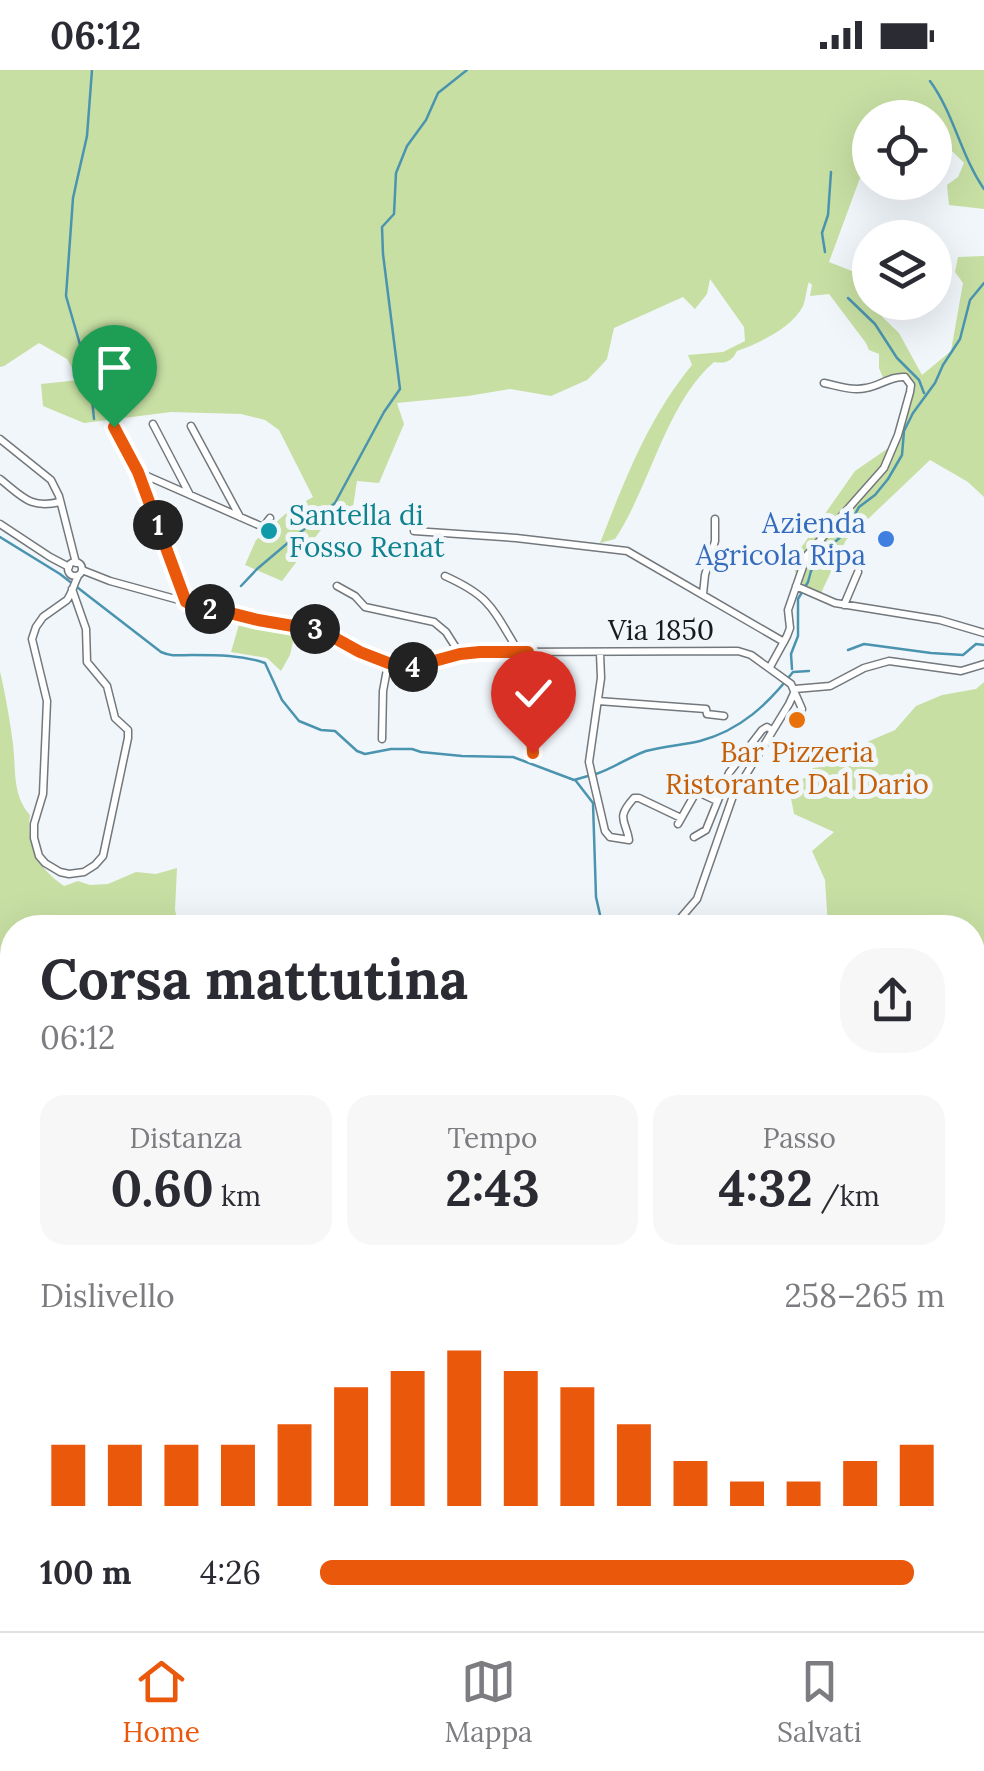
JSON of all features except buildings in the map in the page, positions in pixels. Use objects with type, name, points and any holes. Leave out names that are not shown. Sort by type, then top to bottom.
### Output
[{"type":"street","points":[[770,667],[790,628],[788,610],[807,555],[887,463],[910,384],[905,378],[894,376],[862,389],[824,383]]},
{"type":"street","points":[[153,424],[190,496]]},
{"type":"street","points":[[191,426],[241,518]]},
{"type":"street","points":[[114,427],[138,472],[186,602]]},
{"type":"street","points":[[0,439],[48,476],[60,502],[71,574],[77,579],[110,581],[258,620],[322,631],[388,664],[382,739]]},
{"type":"street","points":[[138,472],[263,527],[270,518]]},
{"type":"street","points":[[0,478],[32,504],[60,502]]},
{"type":"street","points":[[703,594],[715,541],[714,519]]},
{"type":"street","points":[[0,524],[50,557],[72,565]]},
{"type":"street","points":[[414,532],[516,538],[627,551],[784,642]]},
{"type":"street","points":[[844,605],[858,572]]},
{"type":"street","points":[[445,576],[487,600],[515,652]]},
{"type":"street","points":[[77,579],[89,666],[107,686],[116,718],[128,730],[128,738],[102,856],[96,865],[73,874],[54,868],[36,848],[34,824],[43,794],[47,701],[32,640],[39,622],[67,600],[77,579]]},
{"type":"street","points":[[338,586],[366,607],[434,622],[446,632],[460,654]]},
{"type":"street","points":[[796,586],[844,605],[940,620],[984,633]]},
{"type":"street","name":"Via 1850","points":[[388,664],[406,668],[460,654],[738,651],[770,667],[793,686]]},
{"type":"street","points":[[528,652],[533,753]]},
{"type":"street","points":[[600,652],[602,678],[590,765],[604,831],[610,837],[629,840],[622,817],[634,798],[680,821],[695,794],[717,801]]},
{"type":"street","points":[[793,686],[830,686],[864,668],[888,661],[961,671],[981,664]]},
{"type":"street","points":[[793,686],[802,710]]},
{"type":"street","points":[[683,915],[704,883],[733,796],[789,704],[793,686]]},
{"type":"street","points":[[598,701],[706,709],[706,714],[724,716]]},
{"type":"street","points":[[694,837],[706,830],[730,773],[762,730],[772,730]]},
{"type":"green space","points":[[0,70],[984,70],[984,209],[949,205],[952,181],[964,163],[952,151],[952,100],[852,100],[852,200],[829,262],[852,271],[852,320],[886,320],[899,333],[922,375],[951,351],[963,283],[955,272],[958,257],[984,256],[984,497],[968,482],[930,460],[846,540],[821,593],[800,583],[791,562],[855,471],[900,440],[913,385],[909,376],[897,373],[884,380],[879,354],[869,350],[829,294],[810,296],[809,282],[803,306],[783,328],[737,351],[728,361],[714,362],[697,380],[671,423],[615,539],[600,543],[650,428],[692,365],[688,355],[723,352],[745,341],[744,327],[710,279],[707,294],[695,309],[683,297],[614,328],[607,359],[599,368],[587,380],[551,396],[510,389],[397,403],[404,424],[379,483],[357,481],[353,507],[320,531],[282,581],[245,565],[256,540],[291,509],[313,497],[279,430],[265,420],[241,414],[171,412],[84,423],[43,406],[41,384],[79,380],[67,359],[39,343],[0,367]]},
{"type":"green space","points":[[240,621],[295,633],[281,671],[267,658],[231,652]]},
{"type":"green space","points":[[0,671],[18,790],[30,815],[35,855],[47,871],[64,886],[78,881],[108,884],[136,872],[156,874],[177,868],[176,915],[0,915]]},
{"type":"green space","points":[[984,682],[984,915],[827,915],[825,880],[812,851],[834,832],[794,814],[790,793],[813,768],[851,763],[860,745],[895,730],[916,706],[942,695],[976,689]]},
{"type":"waterway","points":[[92,70],[87,136],[73,198],[66,296],[90,379],[94,419]]},
{"type":"waterway","points":[[241,586],[335,503],[400,389],[382,227],[394,214],[396,173],[407,146],[426,120],[438,93],[467,70]]},
{"type":"waterway","points":[[930,81],[984,189]]},
{"type":"waterway","points":[[825,252],[822,233],[828,215],[831,172]]},
{"type":"waterway","points":[[792,669],[791,654],[798,636],[798,599],[811,571],[821,554],[844,534],[859,507],[888,479],[902,455],[904,431],[960,339],[970,300],[984,283]]},
{"type":"waterway","points":[[848,298],[875,324],[897,358],[919,380],[924,393]]},
{"type":"waterway","points":[[0,537],[60,574],[161,652],[238,657],[265,663],[282,700],[299,721],[335,731],[357,751],[365,754],[412,749],[462,756],[513,757],[574,780],[588,776]]},
{"type":"waterway","points":[[848,650],[864,644],[963,655],[976,644],[984,645]]},
{"type":"waterway","points":[[596,774],[646,751],[700,741],[728,730],[763,705],[793,672],[809,671]]},
{"type":"waterway","points":[[576,781],[593,803],[600,915]]},
{"type":"place","name":"Santella di Fosso Renat","points":[[269,531]]},
{"type":"place","name":"Azienda Agricola Ripa","points":[[886,539]]},
{"type":"place","name":"Bar Pizzeria Ristorante Dal Dario","points":[[797,720]]},
{"type":"route","points":[[114,427],[138,472],[186,602],[322,631],[360,652],[406,668],[460,654],[528,652],[533,753]]}]
